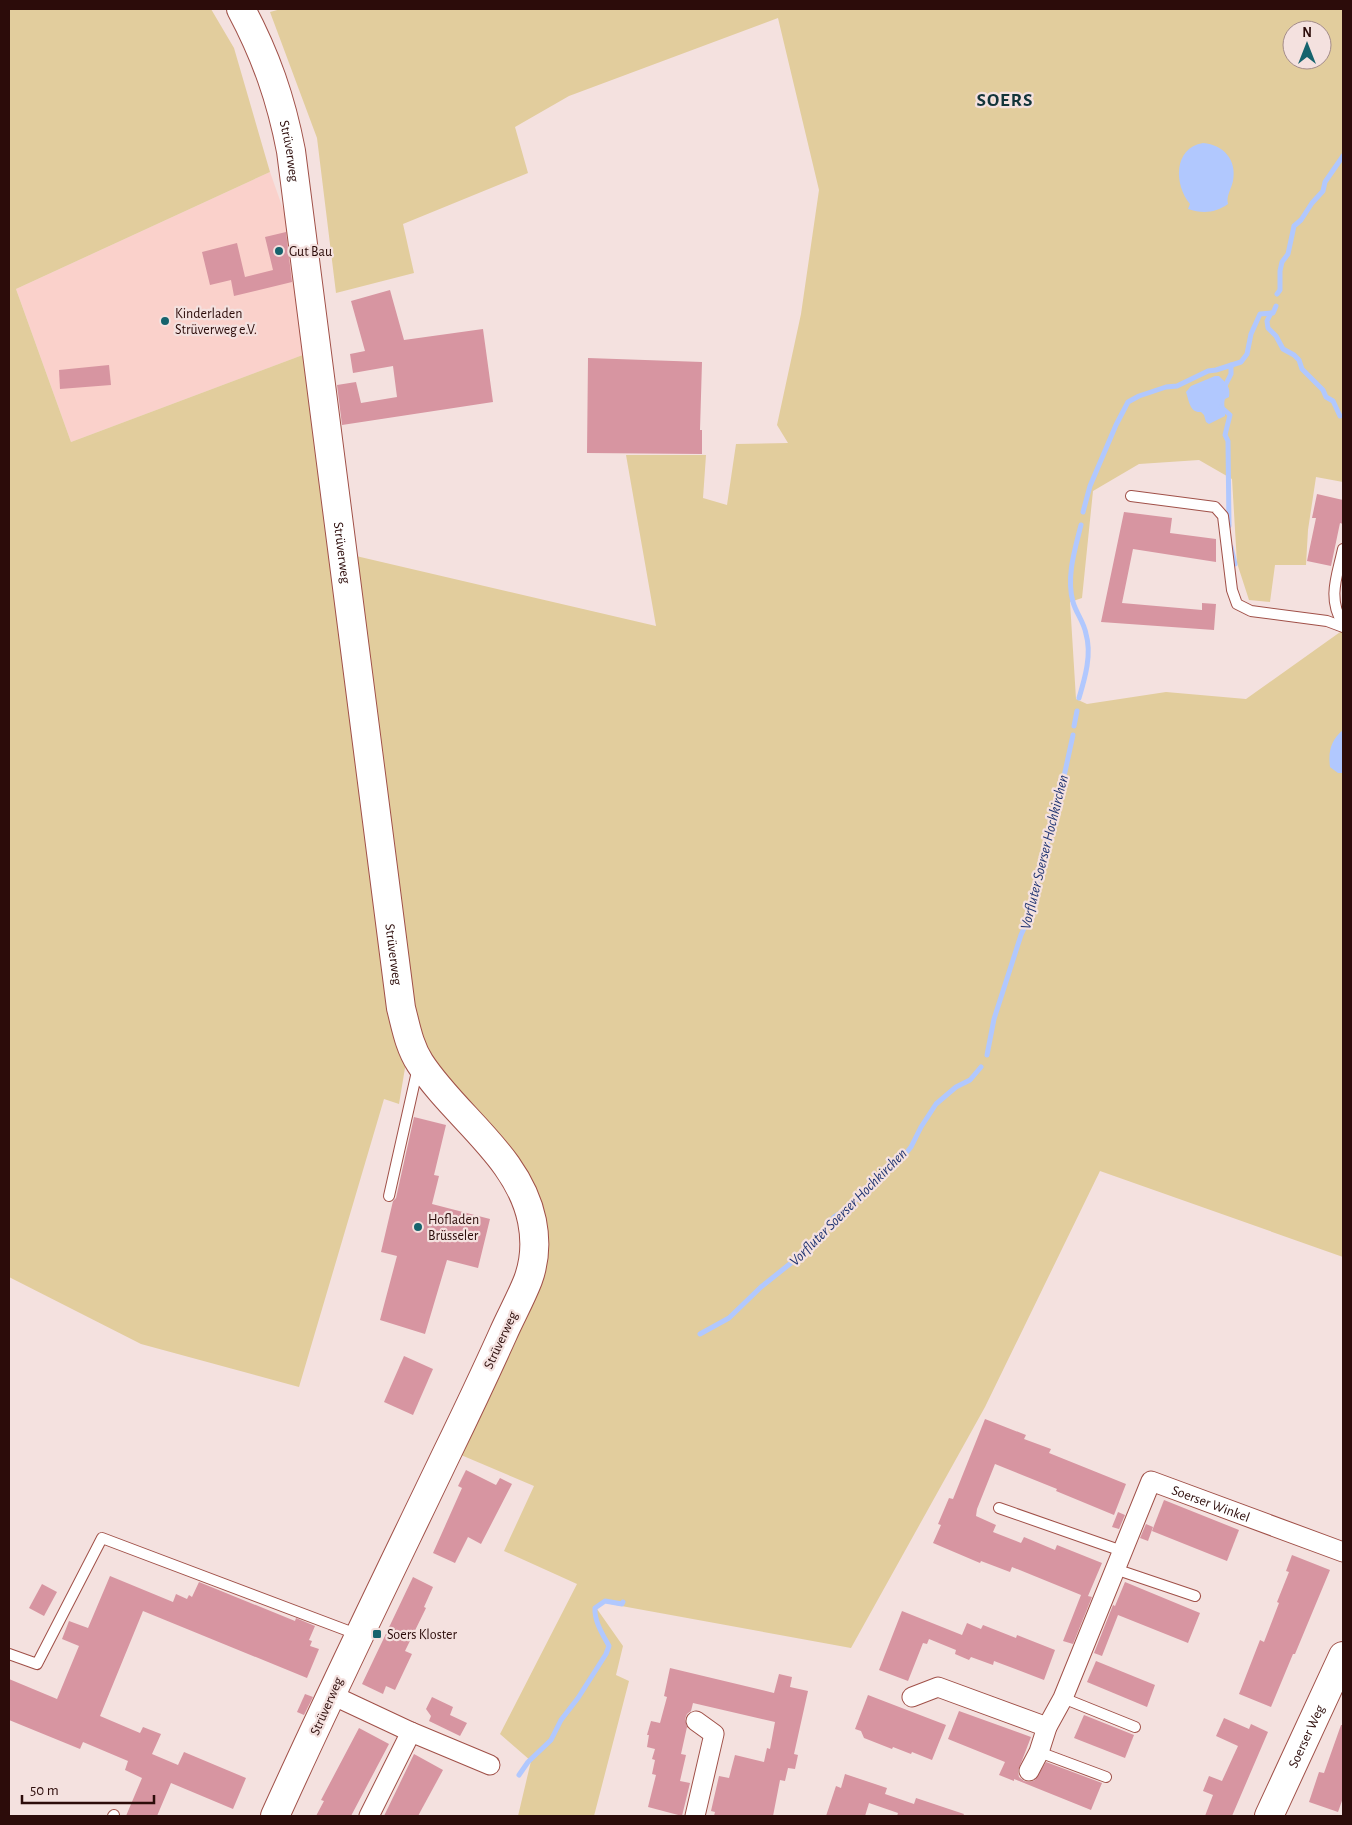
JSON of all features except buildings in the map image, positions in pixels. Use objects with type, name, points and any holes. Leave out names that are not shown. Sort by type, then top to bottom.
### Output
[{"type":"street","name":"Strüverweg","points":[[241,9],[268,65],[282,110],[291,151],[401,1008],[410,1042],[419,1061],[443,1094],[514,1176],[523,1191],[533,1223],[535,1244],[534,1259],[528,1280],[275,1816]]},
{"type":"street","name":"Soerser Winkel","points":[[1029,1771],[1063,1698],[1151,1481],[1343,1552]]},
{"type":"street","name":"Soerser Weg","points":[[1269,1816],[1343,1656]]},
{"type":"street","points":[[912,1697],[938,1687],[1048,1727]]},
{"type":"street","points":[[332,1695],[411,1732],[490,1765]]},
{"type":"street","points":[[695,1816],[714,1734],[696,1721]]},
{"type":"street","points":[[370,1816],[411,1732]]},
{"type":"lane","points":[[1131,496],[1215,508],[1223,516],[1232,590],[1237,604],[1251,611],[1327,621],[1343,626]]},
{"type":"lane","points":[[1343,549],[1333,597],[1336,612],[1343,626]]},
{"type":"lane","points":[[389,1196],[419,1061]]},
{"type":"lane","points":[[999,1508],[1122,1551]]},
{"type":"lane","points":[[9,1654],[37,1664],[102,1538],[360,1635]]},
{"type":"lane","points":[[1115,1569],[1196,1596]]},
{"type":"lane","points":[[1063,1698],[1135,1727]]},
{"type":"lane","points":[[1039,1752],[1106,1777]]},
{"type":"shaded area","points":[[9,9],[211,9],[234,48],[270,172],[16,289],[71,442],[308,353],[407,1056],[399,1104],[384,1099],[299,1387],[141,1344],[9,1277]]},
{"type":"shaded area","points":[[281,9],[1343,9],[1343,482],[1316,477],[1308,530],[1306,565],[1275,565],[1270,602],[1249,600],[1237,563],[1232,479],[1199,460],[1139,464],[1093,491],[1082,598],[1070,602],[1076,699],[1087,704],[1166,692],[1246,699],[1343,630],[1343,1257],[1100,1171],[985,1407],[851,1648],[605,1603],[597,1609],[623,1646],[616,1675],[629,1681],[594,1816],[518,1816],[531,1761],[500,1734],[577,1584],[504,1551],[534,1486],[461,1455],[541,1280],[548,1254],[547,1223],[539,1196],[525,1171],[508,1147],[448,1079],[431,1055],[425,1044],[413,1009],[356,556],[656,626],[626,455],[706,455],[703,498],[727,505],[736,444],[788,443],[777,425],[801,314],[819,190],[778,18],[569,96],[515,127],[528,173],[403,224],[414,273],[336,293],[317,138],[270,12]]},
{"type":"shaded area","name":"Kinderladen Strüverweg e.V.","points":[[270,172],[288,223],[308,353],[71,442],[16,289]]},
{"type":"water","points":[[1203,143],[1223,150],[1231,160],[1234,173],[1228,204],[1214,211],[1199,212],[1188,209],[1190,204],[1181,187],[1179,168],[1181,159],[1186,152],[1193,146]]},
{"type":"water","points":[[1219,376],[1227,385],[1229,397],[1224,401],[1225,416],[1209,424],[1201,412],[1194,411],[1189,403],[1186,392],[1191,386]]},
{"type":"water","points":[[1343,730],[1343,773],[1338,773],[1330,767],[1330,751],[1333,742]]},
{"type":"waterway","name":"Vorfluter Soerser Hochkirchen","points":[[1277,294],[1280,290],[1282,262],[1288,254],[1294,226],[1301,220],[1312,203],[1323,191],[1325,182],[1343,156]]},
{"type":"waterway","name":"Vorfluter Soerser Hochkirchen","points":[[1083,512],[1090,486],[1128,402],[1139,396],[1166,387],[1177,386],[1208,371],[1241,362],[1247,354],[1251,334],[1260,314],[1273,313],[1276,306]]},
{"type":"waterway","points":[[1271,313],[1267,321],[1268,328],[1276,336],[1283,349],[1299,360],[1302,369],[1323,390],[1326,397],[1333,401],[1340,416]]},
{"type":"waterway","points":[[1224,388],[1231,374],[1231,365]]},
{"type":"waterway","points":[[1221,407],[1230,415],[1225,435],[1228,441],[1229,526]]},
{"type":"waterway","name":"Vorfluter Soerser Hochkirchen","points":[[1079,698],[1088,658],[1088,642],[1073,602],[1070,583],[1072,563],[1081,525]]},
{"type":"waterway","points":[[1231,547],[1235,564]]},
{"type":"waterway","name":"Vorfluter Soerser Hochkirchen","points":[[1074,726],[1077,711]]},
{"type":"waterway","name":"Vorfluter Soerser Hochkirchen","points":[[987,1055],[994,1019],[1026,924],[1058,804],[1073,735]]},
{"type":"waterway","name":"Vorfluter Soerser Hochkirchen","points":[[700,1334],[729,1318],[761,1287],[801,1255],[834,1217],[846,1209],[902,1158],[911,1147],[936,1104],[956,1087],[970,1080],[981,1067]]},
{"type":"waterway","name":"Vorfluter Soerser Hochkirchen","points":[[519,1775],[528,1762],[551,1740],[561,1720],[578,1698],[606,1654],[609,1646],[597,1623],[595,1608],[605,1601],[622,1604],[623,1602]]},
{"type":"place","name":"Gut Bau","points":[[279,251]]},
{"type":"place","name":"Kinderladen Strüverweg e.V.","points":[[165,321]]},
{"type":"place","name":"Hofladen Brüsseler","points":[[418,1227]]},
{"type":"place","name":"Soers Kloster","points":[[377,1634]]},
{"type":"district","name":"SOERS","points":[[1005,99]]}]
